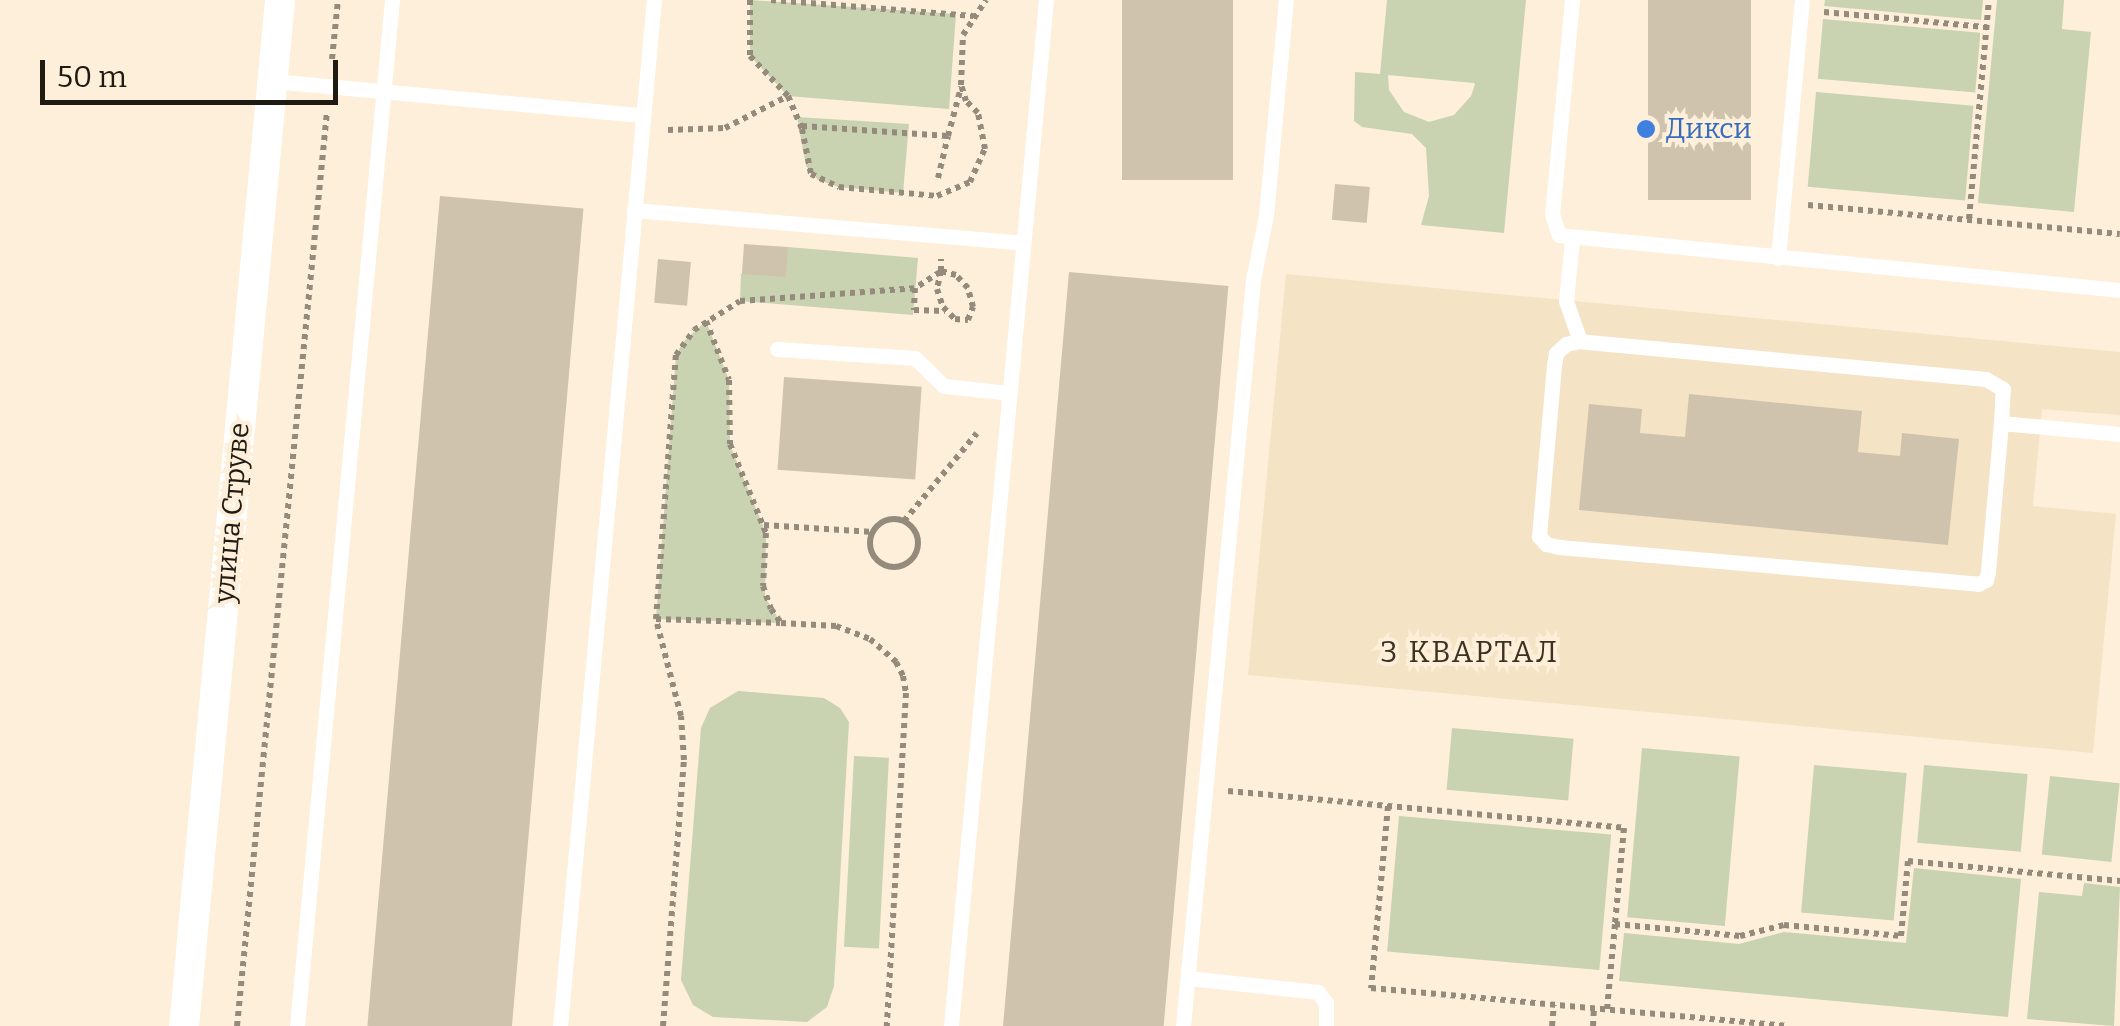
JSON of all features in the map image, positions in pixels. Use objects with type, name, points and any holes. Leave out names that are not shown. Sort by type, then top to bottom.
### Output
[{"type":"street","name":"улица Струве","points":[[184,1026],[280,0]]},
{"type":"lane","points":[[296,1026],[392,0]]},
{"type":"lane","points":[[560,1026],[654,0]]},
{"type":"lane","points":[[950,1026],[1046,0]]},
{"type":"lane","points":[[1183,1026],[1252,280],[1266,215],[1286,0]]},
{"type":"lane","points":[[1572,0],[1552,214],[1558,235],[2120,290]]},
{"type":"lane","points":[[1778,258],[1801,5]]},
{"type":"lane","points":[[272,81],[643,121]]},
{"type":"lane","points":[[634,210],[1024,242]]},
{"type":"lane","points":[[1572,238],[1566,301],[1580,341]]},
{"type":"lane","points":[[1580,341],[1986,378],[2003,389],[2001,424],[1988,570],[1986,580],[1978,584],[1558,547],[1546,544],[1538,536],[1554,365],[1556,354],[1566,344],[1580,341]]},
{"type":"lane","points":[[777,349],[915,358],[944,386],[1010,393]]},
{"type":"lane","points":[[2001,424],[2120,434]]},
{"type":"lane","points":[[1188,978],[1318,992],[1326,1003],[1326,1026]]},
{"type":"path","points":[[237,1026],[338,0]]},
{"type":"path","points":[[750,0],[750,56],[788,96],[801,126],[806,166],[828,184],[937,196],[970,182],[985,150],[984,132],[962,86]]},
{"type":"path","points":[[772,0],[973,16]]},
{"type":"path","points":[[853,6],[860,0]]},
{"type":"path","points":[[938,178],[962,86],[963,35],[986,0]]},
{"type":"path","points":[[1969,220],[1990,0]]},
{"type":"path","points":[[1801,5],[1987,28]]},
{"type":"path","points":[[643,121],[716,131],[746,120],[788,96]]},
{"type":"path","points":[[801,126],[948,136]]},
{"type":"path","points":[[1783,202],[2120,234]]},
{"type":"path","points":[[941,271],[960,278],[972,302],[968,320],[959,321],[946,311],[937,290],[942,236]]},
{"type":"path","points":[[663,1026],[684,737],[656,619],[676,356],[683,342],[706,321],[740,301],[915,288],[941,271]]},
{"type":"path","points":[[915,288],[914,310],[946,311]]},
{"type":"path","points":[[706,321],[730,380],[730,444],[764,525],[767,549],[762,586],[781,623]]},
{"type":"path","points":[[904,521],[1010,393]]},
{"type":"path","points":[[764,525],[873,532],[887,520],[904,521],[914,529],[918,544],[913,559],[898,567],[886,566],[873,555],[873,532]]},
{"type":"path","points":[[656,619],[781,623],[854,631],[884,649],[902,676],[906,693],[887,1026]]},
{"type":"path","points":[[1205,789],[1624,828],[1607,1010]]},
{"type":"path","points":[[1388,806],[1370,988],[1788,1026]]},
{"type":"path","points":[[1615,924],[1740,936],[1784,925],[1901,936],[1908,861],[2120,880]]},
{"type":"path","points":[[1552,1026],[1554,1005]]},
{"type":"path","points":[[1593,1026],[1594,1008]]},
{"type":"shaded area","points":[[1286,274],[2120,352],[2120,415],[2042,409],[2033,506],[2116,514],[2093,753],[1248,675]]},
{"type":"green space","points":[[750,0],[956,14],[949,109],[788,96],[750,56]]},
{"type":"green space","points":[[1387,0],[1526,0],[1504,233],[1421,225],[1429,196],[1426,148],[1412,134],[1362,127],[1354,121],[1355,72],[1380,74]],"holes":[[[1388,75],[1474,83],[1471,96],[1454,115],[1429,122],[1404,112],[1389,90]]]},
{"type":"green space","points":[[1825,0],[1983,0],[1981,20],[1824,6]]},
{"type":"green space","points":[[1997,0],[2064,0],[2062,29],[2091,32],[2074,212],[1978,203]]},
{"type":"green space","points":[[1823,19],[1980,33],[1975,93],[1818,79]]},
{"type":"green space","points":[[1816,92],[1973,106],[1965,200],[1808,187]]},
{"type":"green space","points":[[797,117],[909,124],[903,193],[839,187],[818,180],[806,166]]},
{"type":"green space","points":[[788,247],[918,258],[913,315],[740,301],[741,274]]},
{"type":"green space","points":[[706,321],[729,380],[730,445],[766,533],[765,597],[781,623],[656,619],[676,355],[683,342]]},
{"type":"green space","points":[[738,691],[824,698],[840,708],[849,722],[834,986],[827,1007],[807,1022],[713,1017],[693,1005],[681,980],[701,728],[710,708]]},
{"type":"green space","points":[[1452,728],[1574,739],[1568,800],[1447,790]]},
{"type":"green space","points":[[1642,748],[1740,757],[1725,926],[1627,917]]},
{"type":"green space","points":[[854,756],[889,758],[879,949],[844,947]]},
{"type":"green space","points":[[1814,765],[1907,773],[1894,921],[1801,912]]},
{"type":"green space","points":[[1924,765],[2028,774],[2021,852],[1917,843]]},
{"type":"green space","points":[[2050,776],[2120,783],[2111,862],[2042,855]]},
{"type":"green space","points":[[1399,816],[1611,835],[1599,970],[1387,951]]},
{"type":"green space","points":[[1914,868],[2021,879],[2008,1017],[1619,981],[1624,933],[1739,944],[1784,932],[1906,943]]},
{"type":"green space","points":[[2084,883],[2120,887],[2114,1026],[2027,1019],[2039,892],[2082,896]]},
{"type":"building","points":[[1122,0],[1233,0],[1233,180],[1122,180]]},
{"type":"building","points":[[1648,0],[1751,0],[1751,200],[1648,200]]},
{"type":"building","points":[[1335,184],[1370,187],[1367,223],[1332,220]]},
{"type":"building","points":[[440,196],[583,209],[512,1026],[367,1026]]},
{"type":"building","points":[[744,244],[788,247],[786,277],[742,274]]},
{"type":"building","points":[[658,259],[691,262],[687,306],[654,303]]},
{"type":"building","points":[[1069,272],[1228,286],[1164,1026],[1003,1026]]},
{"type":"building","points":[[784,377],[922,387],[915,479],[778,470]]},
{"type":"building","points":[[1689,394],[1862,411],[1858,452],[1900,456],[1902,433],[1959,439],[1948,545],[1579,510],[1589,404],[1642,409],[1640,433],[1685,437]]},
{"type":"place","name":"Дикси","points":[[1646,129]]},
{"type":"district","name":"3 КВАРТАЛ","points":[[1470,652]]}]
